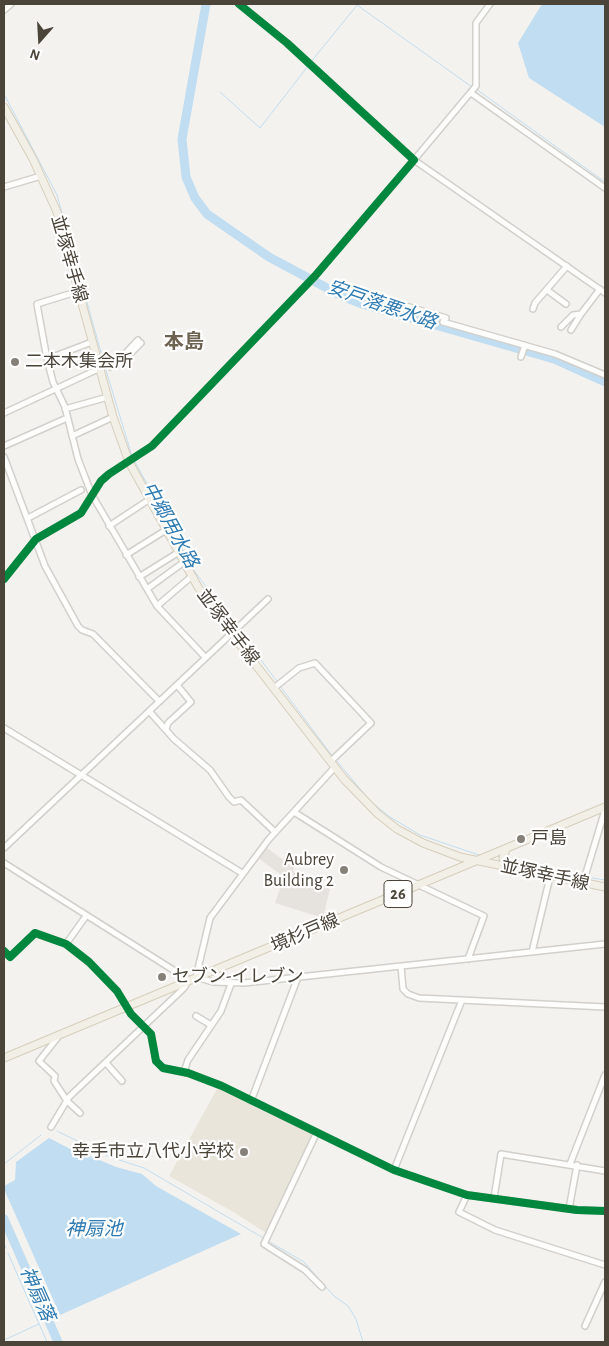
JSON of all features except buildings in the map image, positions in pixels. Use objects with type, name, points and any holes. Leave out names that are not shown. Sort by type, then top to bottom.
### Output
[{"type":"main road","name":"並塚幸手線","points":[[4,107],[41,176],[57,212],[92,342],[129,462],[192,576],[231,633],[356,794],[397,829],[434,848],[477,861],[605,887]]},
{"type":"main road","name":"境杉戸線","points":[[4,1058],[127,1005],[605,809]]},
{"type":"main road","points":[[506,849],[503,858],[506,867]]},
{"type":"street","points":[[4,10],[11,4]]},
{"type":"street","points":[[239,4],[288,43],[414,160],[603,291],[581,314],[571,330]]},
{"type":"street","points":[[4,579],[36,539],[81,513],[101,481],[152,446],[311,280],[471,93],[476,86],[476,22],[490,4]]},
{"type":"street","points":[[471,93],[605,188]]},
{"type":"street","points":[[4,187],[41,176]]},
{"type":"street","points":[[533,309],[567,266]]},
{"type":"street","points":[[547,290],[566,304]]},
{"type":"street","points":[[79,292],[37,304],[47,359],[65,409],[78,459],[92,495],[157,606],[206,657]]},
{"type":"street","points":[[366,294],[446,318],[443,322],[525,345],[576,362],[605,375]]},
{"type":"street","points":[[561,327],[573,315],[581,314]]},
{"type":"street","points":[[4,413],[109,364],[122,357],[140,341]]},
{"type":"street","points":[[47,359],[92,342]]},
{"type":"street","points":[[522,357],[525,345]]},
{"type":"street","points":[[65,409],[108,396]]},
{"type":"street","points":[[72,436],[114,417]]},
{"type":"street","points":[[4,446],[67,418]]},
{"type":"street","points":[[4,457],[46,566],[78,626],[82,630],[93,634],[159,701]]},
{"type":"street","points":[[28,518],[81,490]]},
{"type":"street","points":[[109,526],[150,500]]},
{"type":"street","points":[[126,555],[166,530]]},
{"type":"street","points":[[139,577],[179,552]]},
{"type":"street","points":[[147,589],[184,562]]},
{"type":"street","points":[[157,606],[192,576]]},
{"type":"street","points":[[4,848],[268,599]]},
{"type":"street","points":[[51,1126],[67,1101],[193,979],[210,918],[242,873],[275,832],[371,723],[315,663],[299,668],[274,688]]},
{"type":"street","points":[[166,729],[168,723],[191,702],[177,684]]},
{"type":"street","points":[[148,711],[210,770],[234,802],[241,800],[275,832]]},
{"type":"street","points":[[4,728],[242,873]]},
{"type":"street","points":[[583,883],[605,809]]},
{"type":"street","points":[[294,812],[381,867],[484,916],[468,959]]},
{"type":"street","points":[[4,863],[86,916],[193,979],[231,984],[605,944]]},
{"type":"street","points":[[532,952],[550,877]]},
{"type":"street","points":[[66,944],[86,916]]},
{"type":"street","points":[[4,951],[10,957],[36,933],[66,944],[89,962],[153,1038],[153,1051],[158,1064],[170,1070],[184,1072],[222,1086],[394,1170],[467,1196],[569,1209],[605,1211]]},
{"type":"street","points":[[401,966],[403,989],[408,994],[419,998],[605,1007]]},
{"type":"street","points":[[251,1101],[298,977]]},
{"type":"street","points":[[184,1072],[188,1060],[221,1010],[231,984]]},
{"type":"street","points":[[394,1170],[462,1000]]},
{"type":"street","points":[[196,1016],[211,1025]]},
{"type":"street","points":[[60,1034],[39,1061],[55,1076],[54,1081],[62,1090],[67,1101],[80,1113]]},
{"type":"street","points":[[106,1063],[122,1081]]},
{"type":"street","points":[[570,1164],[605,1075]]},
{"type":"street","points":[[56,1096],[62,1090]]},
{"type":"street","points":[[317,1132],[264,1244],[305,1270],[322,1287]]},
{"type":"street","points":[[494,1198],[501,1154],[605,1171]]},
{"type":"street","points":[[569,1209],[576,1166]]},
{"type":"street","points":[[467,1196],[460,1212],[495,1230],[605,1265]]},
{"type":"street","points":[[585,1326],[605,1282]]},
{"type":"shaded area","points":[[266,847],[294,868],[293,871],[330,889],[323,918],[275,903],[284,877],[258,858]]},
{"type":"shaded area","name":"幸手市立八代小学校","points":[[218,1087],[314,1133],[266,1233],[235,1213],[169,1176]]},
{"type":"water","points":[[542,4],[605,4],[605,127],[529,78],[518,43]]},
{"type":"water","name":"神扇池","points":[[49,1138],[86,1157],[90,1156],[116,1167],[142,1174],[156,1186],[241,1234],[60,1315],[4,1189],[4,1186],[15,1180],[16,1162]]},
{"type":"waterway","name":"安戸落悪水路","points":[[206,4],[182,139],[186,177],[195,198],[207,214],[269,257],[340,295],[362,304],[554,359],[605,382]]},
{"type":"waterway","points":[[310,63],[358,4]]},
{"type":"waterway","points":[[357,5],[472,87]]},
{"type":"waterway","points":[[220,92],[260,128],[308,66]]},
{"type":"waterway","points":[[476,89],[605,182]]},
{"type":"waterway","name":"中郷用水路","points":[[4,94],[57,195],[104,363]]},
{"type":"waterway","name":"中郷用水路","points":[[105,367],[132,456]]},
{"type":"waterway","name":"中郷用水路","points":[[134,460],[195,572],[236,627]]},
{"type":"waterway","name":"中郷用水路","points":[[239,630],[278,683]]},
{"type":"waterway","name":"中郷用水路","points":[[280,686],[333,757]]},
{"type":"waterway","name":"中郷用水路","points":[[336,760],[371,802],[390,817],[420,835],[479,855]]},
{"type":"waterway","name":"中郷用水路","points":[[508,861],[582,876]]},
{"type":"waterway","name":"中郷用水路","points":[[586,877],[605,880]]},
{"type":"waterway","points":[[57,1131],[110,1157],[144,1168],[265,1239]]},
{"type":"waterway","points":[[4,1164],[41,1135]]},
{"type":"waterway","name":"神扇落","points":[[4,1219],[58,1342]]},
{"type":"waterway","points":[[268,1241],[304,1262],[334,1296],[348,1306],[356,1319],[363,1342]]},
{"type":"waterway","points":[[4,1244],[6,1248]]},
{"type":"waterway","points":[[8,1253],[47,1342]]},
{"type":"waterway","points":[[4,1340],[39,1324]]},
{"type":"cycle path","points":[[4,579],[36,539],[81,513],[101,481],[152,446],[315,276],[414,160],[287,43],[239,4]]},
{"type":"cycle path","points":[[4,951],[10,957],[35,933],[66,944],[89,962],[117,991],[131,1014],[151,1034],[156,1061],[163,1068],[188,1073],[222,1086],[394,1170],[467,1195],[577,1210],[605,1211]]},
{"type":"place","name":"二本木集会所","points":[[15,362]]},
{"type":"place","name":"戸島","points":[[521,839]]},
{"type":"place","name":"Aubrey Building 2","points":[[344,870]]},
{"type":"place","name":"セブン-イレブン","points":[[162,977]]},
{"type":"place","name":"幸手市立八代小学校","points":[[244,1152]]},
{"type":"district","name":"本島","points":[[184,342]]}]
